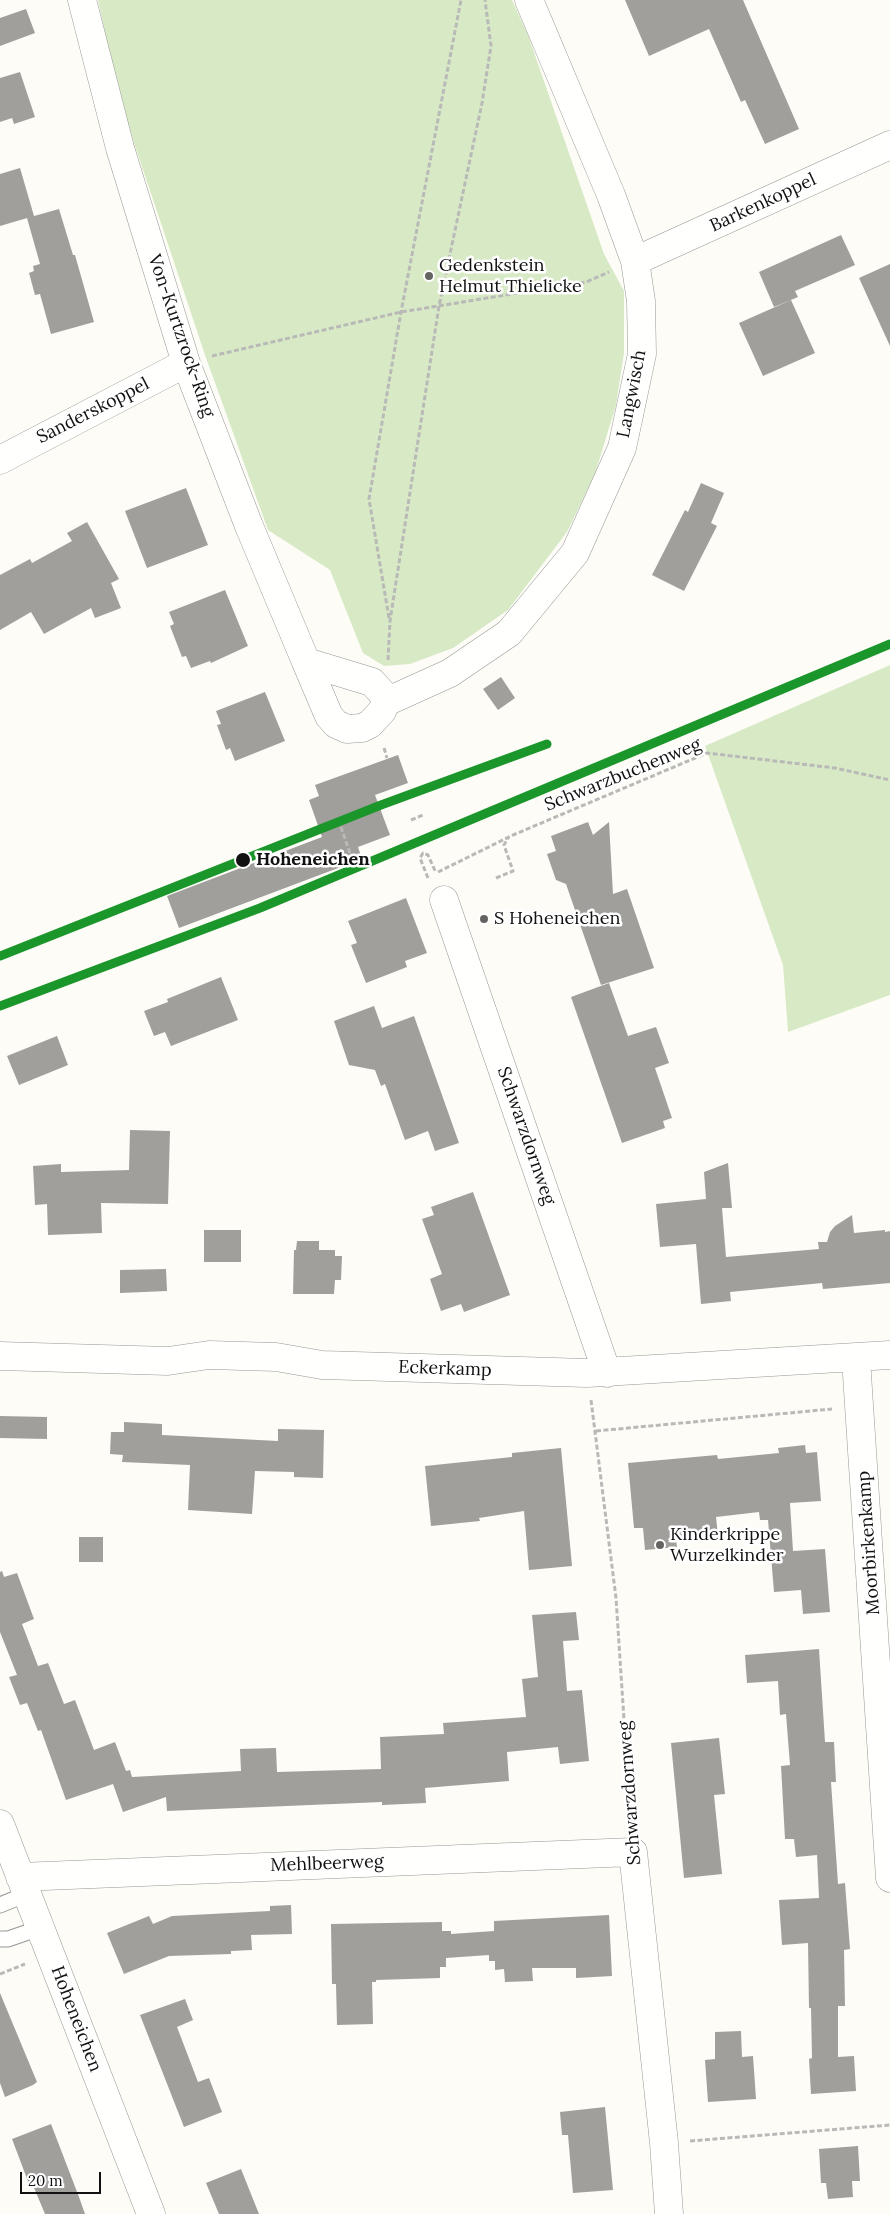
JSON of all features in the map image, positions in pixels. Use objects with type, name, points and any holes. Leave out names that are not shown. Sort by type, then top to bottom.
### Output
[{"type":"street","name":"Von-Kurtzrock-Ring","points":[[82,0],[120,148],[186,363],[249,526],[329,716],[336,724],[355,730],[370,724],[382,711],[386,702]]},
{"type":"street","name":"Langwisch","points":[[386,702],[450,673],[509,633],[575,553],[622,448],[642,354],[642,301],[635,261],[611,195],[529,0]]},
{"type":"street","name":"Barkenkoppel","points":[[635,261],[890,145]]},
{"type":"street","name":"Sanderskoppel","points":[[0,460],[186,363]]},
{"type":"street","points":[[306,662],[364,678],[378,687],[386,702]]},
{"type":"street","name":"Schwarzdornweg","points":[[444,900],[597,1373]]},
{"type":"street","name":"Eckerkamp","points":[[0,1356],[168,1361],[209,1354],[276,1357],[322,1365],[597,1373],[890,1356]]},
{"type":"street","name":"Moorbirkenkamp","points":[[856,1359],[861,1406],[890,1878]]},
{"type":"street","name":"Hoheneichen","points":[[0,1824],[151,2214]]},
{"type":"street","name":"Schwarzdornweg","points":[[633,1852],[664,2143],[669,2214]]},
{"type":"street","name":"Mehlbeerweg","points":[[23,1885],[633,1852]]},
{"type":"lane","points":[[0,1905],[23,1885]]},
{"type":"lane","points":[[0,1939],[8,1939],[40,1928]]},
{"type":"path","points":[[390,622],[369,499],[401,312],[461,0]]},
{"type":"path","points":[[386,702],[390,622],[439,306],[482,103],[491,46],[485,0]]},
{"type":"path","points":[[230,352],[401,312],[586,282],[635,261]]},
{"type":"path","name":"Schwarzbuchenweg","points":[[436,873],[428,855],[423,853],[420,858],[428,877],[436,873],[508,837],[707,753],[835,768],[890,780]]},
{"type":"path","points":[[411,820],[424,815]]},
{"type":"path","points":[[341,827],[353,862]]},
{"type":"path","points":[[496,878],[513,871],[504,846],[508,837]]},
{"type":"path","name":"Schwarzdornweg","points":[[597,1373],[596,1431],[616,1598],[633,1852]]},
{"type":"path","points":[[596,1431],[861,1406]]},
{"type":"path","points":[[664,2143],[890,2125]]},
{"type":"green space","points":[[98,0],[512,0],[528,35],[604,254],[624,291],[624,353],[616,405],[595,474],[567,532],[508,610],[453,648],[410,664],[384,666],[363,653],[330,570],[268,530],[205,355],[119,98]]},
{"type":"green space","points":[[890,665],[890,995],[788,1032],[783,965],[705,746]]},
{"type":"building","points":[[625,0],[743,0],[799,129],[765,144],[745,100],[741,102],[709,29],[649,56]]},
{"type":"building","points":[[26,9],[35,33],[0,46],[0,18]]},
{"type":"building","points":[[20,72],[35,117],[14,124],[12,118],[0,122],[0,78]]},
{"type":"building","points":[[20,168],[34,216],[0,226],[0,174]]},
{"type":"building","points":[[59,209],[73,255],[75,255],[94,322],[51,334],[40,294],[35,295],[29,273],[34,271],[33,266],[40,264],[27,218]]},
{"type":"building","points":[[841,235],[855,265],[795,291],[798,297],[774,307],[759,272]]},
{"type":"building","points":[[890,264],[890,346],[859,278]]},
{"type":"building","points":[[791,300],[815,353],[763,376],[739,323]]},
{"type":"building","points":[[701,483],[724,493],[711,523],[717,526],[684,591],[652,575],[685,510],[688,512]]},
{"type":"building","points":[[186,488],[208,545],[147,568],[125,511]]},
{"type":"building","points":[[87,522],[119,579],[111,583],[121,608],[95,618],[91,608],[44,634],[31,612],[0,630],[0,575],[30,559],[32,563],[72,541],[67,533]]},
{"type":"building","points":[[225,590],[248,646],[211,663],[210,661],[191,668],[186,656],[182,657],[170,626],[174,624],[169,612]]},
{"type":"building","points":[[501,677],[515,698],[498,710],[483,689]]},
{"type":"building","points":[[265,692],[285,741],[235,761],[230,748],[226,750],[217,725],[221,724],[216,711]]},
{"type":"building","points":[[398,755],[408,783],[375,795],[390,835],[358,847],[362,859],[179,928],[167,896],[322,837],[309,800],[319,796],[315,785]]},
{"type":"building","points":[[588,822],[593,835],[609,822],[613,894],[627,889],[654,968],[601,985],[566,884],[556,880],[547,854],[556,851],[551,836]]},
{"type":"building","points":[[406,898],[427,953],[405,961],[407,967],[366,983],[351,945],[357,943],[348,921]]},
{"type":"building","points":[[221,977],[238,1020],[171,1046],[165,1032],[154,1036],[144,1011],[168,1002],[167,999]]},
{"type":"building","points":[[609,983],[628,1036],[656,1027],[669,1063],[655,1068],[672,1118],[663,1121],[665,1128],[622,1143],[571,997]]},
{"type":"building","points":[[374,1006],[382,1028],[414,1016],[459,1143],[435,1151],[428,1131],[405,1140],[385,1084],[381,1086],[375,1070],[349,1065],[334,1021]]},
{"type":"building","points":[[57,1036],[68,1065],[19,1085],[7,1056]]},
{"type":"building","points":[[130,1130],[170,1131],[168,1204],[101,1203],[102,1233],[48,1235],[47,1204],[35,1205],[33,1166],[61,1164],[61,1172],[129,1170]]},
{"type":"building","points":[[728,1163],[732,1208],[722,1208],[726,1257],[819,1249],[818,1242],[827,1242],[830,1232],[835,1226],[852,1215],[854,1233],[890,1231],[890,1283],[823,1289],[822,1283],[730,1292],[731,1301],[701,1304],[696,1244],[660,1247],[656,1204],[706,1199],[704,1172]]},
{"type":"building","points":[[473,1192],[510,1295],[464,1312],[461,1304],[441,1311],[430,1279],[442,1274],[422,1219],[434,1215],[431,1207]]},
{"type":"building","points":[[204,1230],[241,1230],[241,1262],[204,1262]]},
{"type":"building","points":[[297,1241],[319,1241],[319,1250],[335,1250],[335,1256],[342,1256],[341,1280],[335,1280],[334,1294],[293,1294],[294,1250],[296,1250]]},
{"type":"building","points":[[166,1269],[167,1291],[120,1293],[120,1270]]},
{"type":"building","points":[[0,1416],[47,1417],[47,1439],[0,1438]]},
{"type":"building","points":[[124,1422],[162,1424],[162,1435],[278,1441],[278,1429],[324,1430],[323,1478],[294,1477],[294,1472],[255,1471],[252,1514],[188,1510],[190,1465],[122,1462],[123,1455],[110,1454],[111,1432],[124,1432]]},
{"type":"building","points":[[805,1445],[806,1453],[817,1452],[821,1501],[790,1503],[793,1551],[825,1549],[830,1612],[803,1614],[801,1590],[774,1592],[768,1520],[760,1520],[759,1512],[716,1517],[718,1536],[676,1540],[677,1547],[645,1550],[643,1528],[634,1528],[628,1463],[717,1455],[718,1459],[779,1453],[778,1448]]},
{"type":"building","points":[[561,1448],[572,1566],[529,1570],[524,1511],[479,1518],[480,1521],[431,1526],[425,1466],[512,1457],[512,1453]]},
{"type":"building","points":[[79,1537],[103,1537],[103,1562],[79,1562]]},
{"type":"building","points":[[2,1571],[4,1577],[17,1573],[34,1619],[22,1624],[38,1666],[48,1663],[64,1704],[75,1700],[94,1750],[115,1742],[126,1771],[130,1770],[132,1777],[241,1771],[240,1749],[276,1748],[277,1772],[381,1769],[380,1737],[444,1734],[443,1723],[526,1717],[522,1679],[538,1677],[532,1615],[576,1612],[579,1640],[563,1641],[567,1691],[582,1690],[589,1761],[560,1764],[558,1747],[507,1752],[509,1781],[425,1788],[426,1803],[382,1805],[382,1802],[167,1811],[166,1797],[123,1812],[113,1784],[66,1800],[41,1730],[38,1731],[27,1703],[20,1705],[9,1677],[17,1675],[0,1632],[0,1572]]},
{"type":"building","points":[[819,1649],[825,1742],[834,1742],[836,1782],[831,1782],[838,1884],[845,1883],[850,1949],[844,1950],[845,2006],[838,2006],[838,2057],[854,2056],[856,2091],[811,2094],[809,2059],[812,2058],[808,1943],[782,1945],[779,1900],[819,1898],[817,1855],[796,1857],[794,1839],[785,1839],[781,1766],[790,1765],[786,1714],[780,1715],[778,1681],[747,1683],[745,1655]]},
{"type":"building","points":[[719,1738],[725,1794],[714,1795],[722,1874],[684,1878],[671,1743]]},
{"type":"building","points":[[291,1905],[292,1934],[251,1935],[252,1950],[231,1951],[231,1954],[169,1956],[124,1974],[107,1933],[149,1916],[153,1924],[172,1916],[270,1911],[270,1906]]},
{"type":"building","points":[[609,1915],[612,1976],[576,1978],[576,1968],[532,1968],[533,1981],[505,1982],[504,1969],[495,1970],[495,1961],[489,1961],[489,1955],[446,1958],[446,1967],[440,1967],[440,1978],[376,1980],[376,1982],[372,1982],[373,2024],[337,2025],[336,1984],[332,1984],[331,1924],[442,1922],[442,1931],[451,1931],[451,1934],[494,1931],[494,1921]]},
{"type":"building","points":[[0,1993],[37,2082],[5,2097],[0,2083]]},
{"type":"building","points":[[185,1999],[193,2020],[177,2027],[198,2082],[209,2078],[222,2112],[184,2127],[140,2015]]},
{"type":"building","points":[[741,2031],[742,2057],[753,2056],[756,2099],[708,2102],[705,2060],[715,2059],[715,2032]]},
{"type":"building","points":[[605,2107],[613,2190],[573,2193],[568,2135],[562,2135],[560,2112]]},
{"type":"building","points":[[51,2124],[85,2214],[45,2214],[32,2183],[29,2184],[12,2139]]},
{"type":"building","points":[[858,2146],[860,2181],[852,2181],[853,2197],[828,2199],[826,2183],[821,2183],[819,2149]]},
{"type":"building","points":[[241,2169],[259,2214],[219,2214],[206,2183]]},
{"type":"transit line","points":[[0,1006],[260,908],[890,644]]},
{"type":"transit line","points":[[0,956],[381,805],[547,744]]},
{"type":"place","name":"Gedenkstein Helmut Thielicke","points":[[429,276]]},
{"type":"place","name":"Hoheneichen","points":[[243,860]]},
{"type":"place","name":"S Hoheneichen","points":[[484,919]]},
{"type":"place","name":"Kinderkrippe Wurzelkinder","points":[[660,1545]]}]
